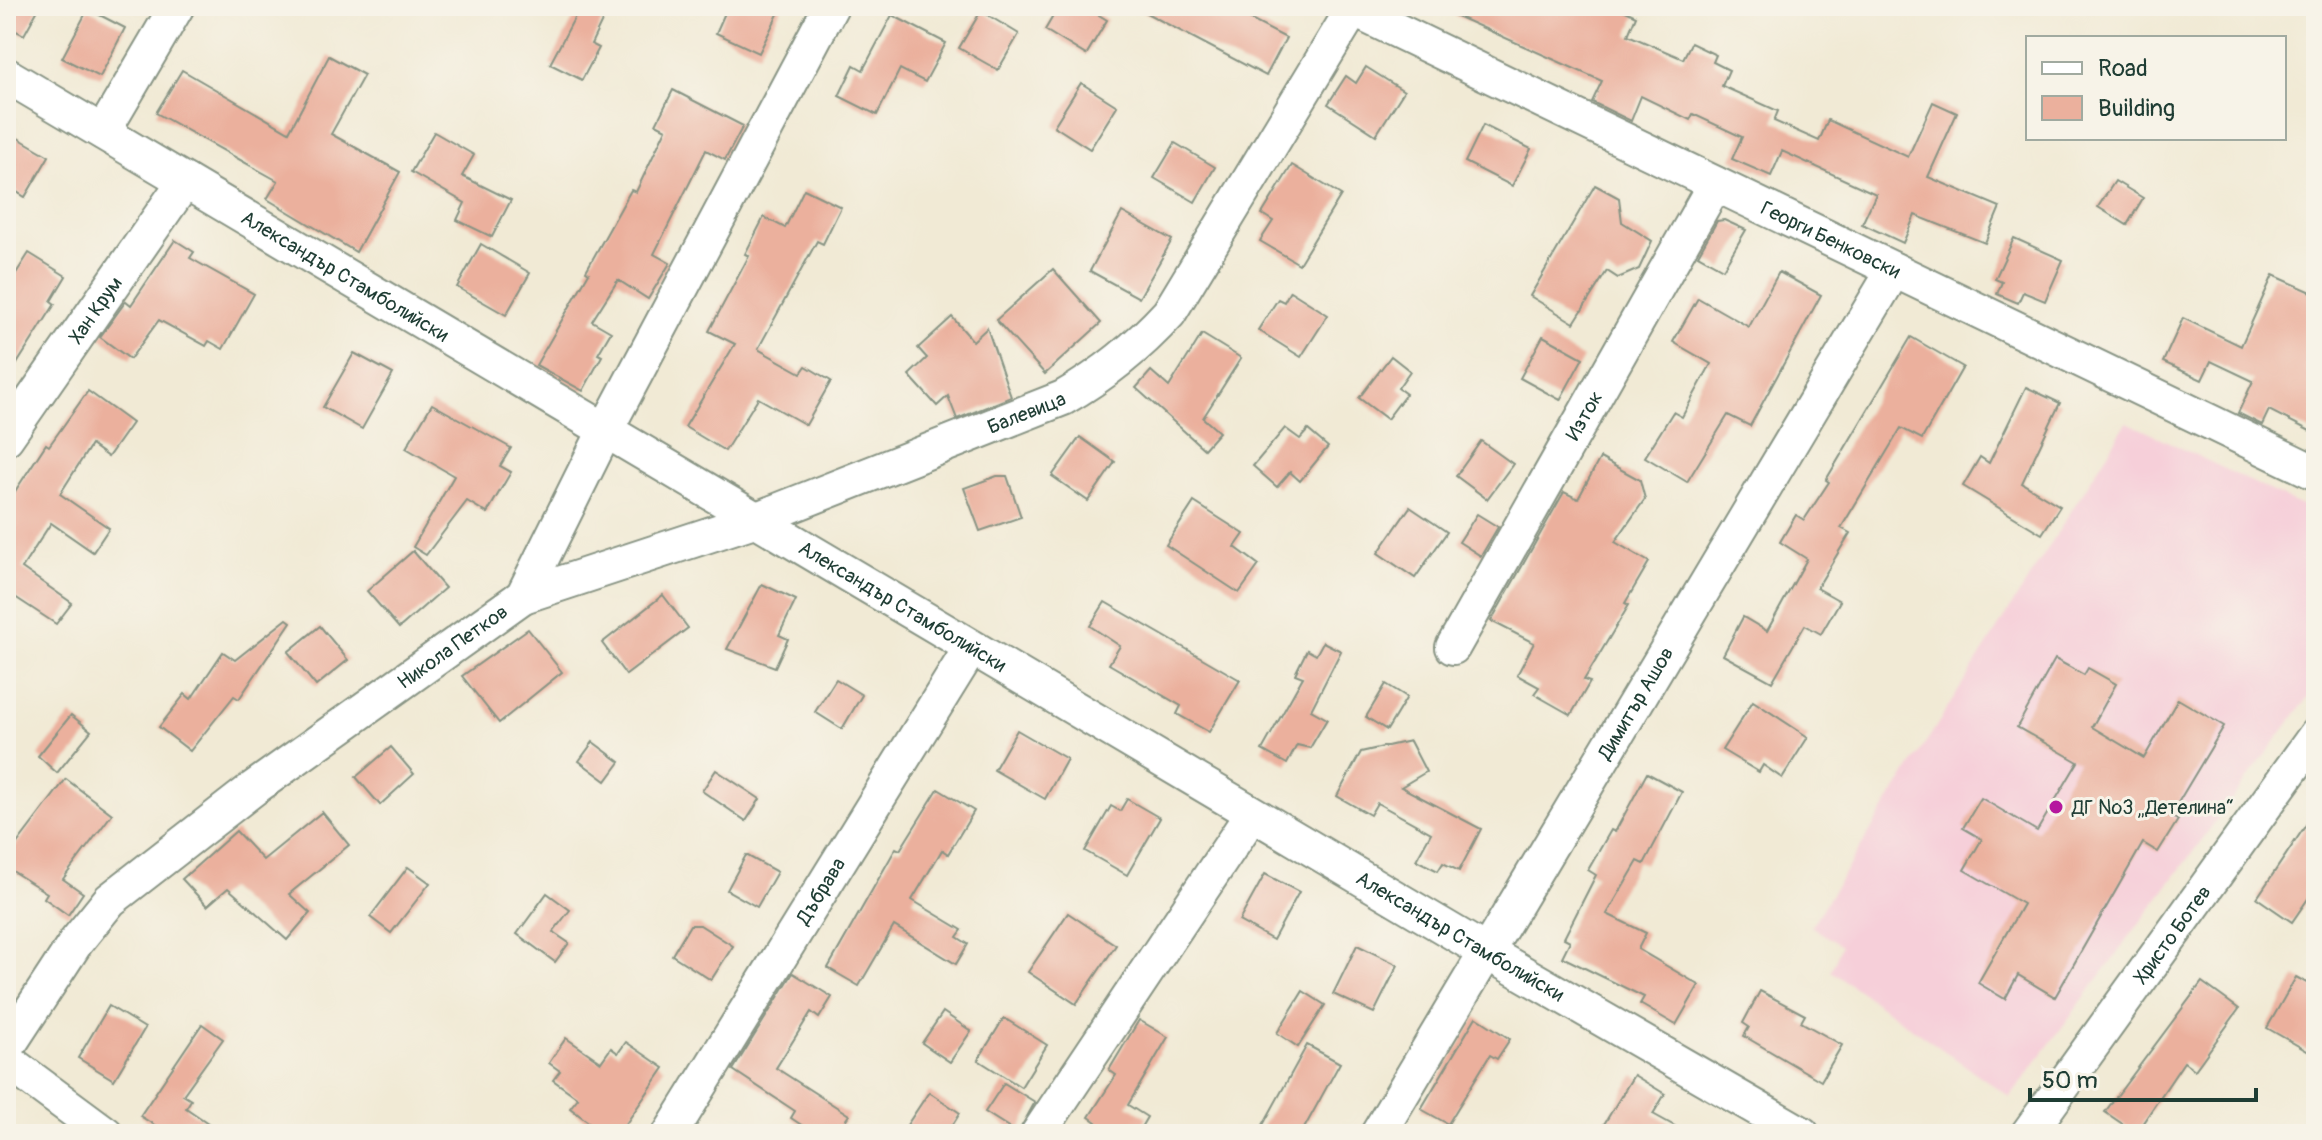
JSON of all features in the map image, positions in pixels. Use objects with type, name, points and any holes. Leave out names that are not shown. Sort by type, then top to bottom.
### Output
[{"type":"street","points":[[103,132],[177,6]]},
{"type":"street","name":"Никола Петков","points":[[6,1049],[76,942],[110,900],[254,788],[523,596],[605,431],[831,6]]},
{"type":"street","name":"Георги Бенковски","points":[[1351,7],[2316,473]]},
{"type":"street","name":"Балевица","points":[[523,596],[757,519],[1063,398],[1104,375],[1137,348],[1169,313],[1351,7]]},
{"type":"street","name":"Александър Стамболийски","points":[[6,75],[1252,814],[1802,1134]]},
{"type":"street","name":"Хан Крум","points":[[6,438],[185,181]]},
{"type":"street","name":"Изток","points":[[1453,647],[1715,184]]},
{"type":"street","name":"Димитър Ашов","points":[[1378,1134],[1894,270]]},
{"type":"street","name":"Дъбрава","points":[[670,1134],[971,648]]},
{"type":"street","name":"Христо Ботев","points":[[2028,1134],[2316,735]]},
{"type":"street","points":[[1038,1134],[1252,814]]},
{"type":"street","points":[[6,1060],[106,1134]]},
{"type":"shaded area","name":"ДГ №3 „Детелина“","points":[[2127,422],[2316,513],[2316,687],[2010,1097],[1831,971],[1841,946],[1811,926]]},
{"type":"building","points":[[6,6],[40,6],[24,35],[6,26]]},
{"type":"building","points":[[728,6],[782,6],[759,53],[716,33]]},
{"type":"building","points":[[1059,6],[1084,6],[1107,20],[1086,55],[1045,30]]},
{"type":"building","points":[[1133,6],[1224,6],[1286,38],[1266,76]]},
{"type":"building","points":[[1434,6],[1615,6],[1636,16],[1628,35],[1683,59],[1691,43],[1716,55],[1713,62],[1729,70],[1722,86],[1778,111],[1774,121],[1819,141],[1828,120],[1908,157],[1933,102],[1957,113],[1928,177],[2000,207],[1985,243],[1915,215],[1903,243],[1862,224],[1876,194],[1782,151],[1771,176],[1732,159],[1742,137],[1693,114],[1690,120],[1641,96],[1631,121],[1592,102],[1602,81]]},
{"type":"building","points":[[580,7],[603,19],[591,44],[599,48],[582,80],[550,64]]},
{"type":"building","points":[[88,9],[125,28],[100,77],[62,58]]},
{"type":"building","points":[[981,11],[1019,34],[998,70],[959,48]]},
{"type":"building","points":[[892,15],[946,43],[925,82],[900,69],[877,115],[839,96],[854,65],[863,70]]},
{"type":"building","points":[[329,56],[364,75],[331,134],[400,172],[356,252],[267,199],[278,181],[156,113],[182,70],[289,132]]},
{"type":"building","points":[[1366,67],[1404,91],[1376,135],[1328,104],[1346,76],[1356,83]]},
{"type":"building","points":[[1081,83],[1117,106],[1090,149],[1054,126]]},
{"type":"building","points":[[673,90],[743,126],[725,160],[706,150],[654,254],[670,263],[648,299],[618,280],[592,321],[611,332],[583,391],[536,365],[589,273],[586,271],[631,190],[636,192],[666,129],[656,124]]},
{"type":"building","points":[[1483,125],[1531,149],[1512,186],[1465,162]]},
{"type":"building","points":[[6,131],[49,156],[25,197],[6,185]]},
{"type":"building","points":[[434,132],[474,155],[462,176],[511,200],[492,237],[457,220],[465,203],[411,172]]},
{"type":"building","points":[[1175,143],[1215,167],[1195,202],[1154,178]]},
{"type":"building","points":[[1292,165],[1341,195],[1299,264],[1260,241],[1273,221],[1262,214]]},
{"type":"building","points":[[2115,181],[2143,198],[2127,225],[2098,207]]},
{"type":"building","points":[[1595,185],[1619,198],[1622,222],[1652,241],[1639,269],[1618,278],[1607,271],[1574,323],[1530,296]]},
{"type":"building","points":[[804,189],[841,207],[823,244],[817,241],[758,349],[801,373],[806,366],[831,381],[806,425],[758,398],[725,451],[685,427],[735,344],[709,331],[749,256],[745,254],[764,217],[785,228]]},
{"type":"building","points":[[1122,212],[1172,240],[1139,298],[1090,271]]},
{"type":"building","points":[[1724,220],[1746,230],[1723,269],[1698,255],[1717,221]]},
{"type":"building","points":[[2014,238],[2063,260],[2045,301],[2023,292],[2018,303],[1997,294],[2002,282],[1995,279]]},
{"type":"building","points":[[175,240],[194,252],[190,258],[254,294],[223,349],[209,341],[206,346],[159,320],[130,359],[100,337],[126,301],[131,305]]},
{"type":"building","points":[[481,244],[530,273],[506,315],[457,287]]},
{"type":"building","points":[[29,253],[66,276],[51,301],[55,304],[6,381],[6,289]]},
{"type":"building","points":[[1053,269],[1101,323],[1045,374],[996,320]]},
{"type":"building","points":[[1779,272],[1821,295],[1750,426],[1728,415],[1687,482],[1645,457],[1673,412],[1682,417],[1711,364],[1673,342],[1698,298],[1749,327]]},
{"type":"building","points":[[2273,275],[2316,294],[2316,434],[2269,410],[2262,425],[2238,413],[2253,381],[2211,361],[2202,380],[2163,362],[2183,318],[2241,346]]},
{"type":"building","points":[[1290,291],[1328,315],[1301,357],[1258,330],[1278,299],[1284,302]]},
{"type":"building","points":[[952,317],[973,341],[987,328],[1011,397],[957,419],[948,396],[937,406],[909,375],[927,358],[918,348]]},
{"type":"building","points":[[1202,334],[1241,358],[1203,418],[1219,432],[1204,449],[1136,388],[1151,371],[1169,387]]},
{"type":"building","points":[[1543,336],[1583,358],[1560,400],[1520,378]]},
{"type":"building","points":[[1911,337],[1963,367],[1922,439],[1901,428],[1841,528],[1850,533],[1817,588],[1840,601],[1821,634],[1805,625],[1772,682],[1723,655],[1743,617],[1767,631],[1807,559],[1780,542],[1796,515],[1804,520],[1829,482],[1826,480]]},
{"type":"building","points":[[354,353],[393,374],[362,429],[323,407]]},
{"type":"building","points":[[1391,356],[1410,371],[1398,388],[1406,394],[1387,419],[1359,398]]},
{"type":"building","points":[[2026,387],[2060,403],[2022,483],[2060,506],[2042,534],[1963,486],[1980,457],[1989,463]]},
{"type":"building","points":[[88,391],[132,423],[108,457],[91,445],[60,494],[109,528],[93,552],[51,523],[22,568],[72,603],[56,624],[6,591],[6,505],[46,444],[49,446]]},
{"type":"building","points":[[432,404],[511,448],[500,466],[511,472],[487,513],[467,501],[426,555],[413,547],[454,476],[406,448]]},
{"type":"building","points":[[1285,428],[1300,439],[1308,430],[1328,447],[1300,481],[1290,472],[1277,487],[1253,466]]},
{"type":"building","points":[[1080,437],[1115,462],[1088,501],[1052,476]]},
{"type":"building","points":[[1481,441],[1513,464],[1487,499],[1456,476]]},
{"type":"building","points":[[1600,458],[1640,480],[1645,499],[1615,542],[1649,562],[1625,603],[1629,605],[1584,680],[1590,682],[1571,715],[1534,694],[1539,687],[1517,675],[1534,643],[1491,621],[1564,492],[1578,499]]},
{"type":"building","points":[[997,476],[1007,476],[1021,517],[980,531],[964,488]]},
{"type":"building","points":[[1194,502],[1244,534],[1235,547],[1259,565],[1239,593],[1166,545]]},
{"type":"building","points":[[1410,507],[1447,532],[1415,578],[1378,553]]},
{"type":"building","points":[[1477,514],[1498,527],[1481,556],[1459,542]]},
{"type":"building","points":[[413,551],[445,588],[399,628],[367,591]]},
{"type":"building","points":[[762,584],[796,600],[779,635],[788,639],[775,667],[727,649]]},
{"type":"building","points":[[663,595],[688,628],[626,675],[602,643]]},
{"type":"building","points":[[1105,602],[1240,680],[1209,732],[1177,714],[1181,706],[1109,664],[1120,646],[1090,626]]},
{"type":"building","points":[[287,619],[291,622],[239,699],[234,696],[190,751],[159,727],[185,694],[191,699],[223,652],[235,660]]},
{"type":"building","points":[[320,626],[348,660],[316,686],[288,652]]},
{"type":"building","points":[[528,629],[562,672],[499,723],[462,676]]},
{"type":"building","points":[[1323,642],[1341,651],[1311,710],[1327,719],[1310,748],[1297,745],[1287,764],[1262,750],[1303,677],[1295,674],[1307,650],[1316,655]]},
{"type":"building","points":[[2055,659],[2084,675],[2088,668],[2116,684],[2092,727],[2144,758],[2178,699],[2224,726],[2170,816],[2178,820],[2158,852],[2143,843],[2055,997],[2018,975],[2005,999],[1978,983],[2023,904],[1964,870],[1982,839],[1963,828],[1981,798],[2037,831],[2078,762],[2017,727]]},
{"type":"building","points":[[836,679],[862,695],[842,729],[815,712]]},
{"type":"building","points":[[1386,684],[1407,697],[1387,730],[1366,717]]},
{"type":"building","points":[[1753,701],[1808,737],[1782,778],[1763,765],[1759,772],[1722,750]]},
{"type":"building","points":[[71,715],[91,731],[57,773],[38,756]]},
{"type":"building","points":[[1017,730],[1067,759],[1045,799],[994,770]]},
{"type":"building","points":[[1410,741],[1426,772],[1401,787],[1481,829],[1459,871],[1443,863],[1438,871],[1416,860],[1431,833],[1377,803],[1370,815],[1337,796],[1361,752]]},
{"type":"building","points":[[593,742],[620,762],[606,781],[579,761]]},
{"type":"building","points":[[391,747],[414,774],[380,805],[356,777]]},
{"type":"building","points":[[716,770],[760,799],[746,821],[702,791]]},
{"type":"building","points":[[1647,773],[1682,792],[1644,864],[1638,861],[1607,914],[1646,933],[1638,949],[1699,985],[1676,1025],[1640,1004],[1644,997],[1562,957],[1570,941],[1564,938],[1596,875],[1588,870],[1611,830],[1615,832]]},
{"type":"building","points":[[66,779],[112,814],[63,879],[83,893],[68,915],[44,898],[47,893],[6,867],[6,858]]},
{"type":"building","points":[[938,789],[974,811],[948,854],[942,850],[912,900],[962,930],[957,937],[968,944],[956,964],[894,926],[859,986],[828,968],[896,848],[900,850]]},
{"type":"building","points":[[1127,799],[1160,818],[1127,875],[1085,851],[1111,806],[1120,811]]},
{"type":"building","points":[[2316,810],[2316,887],[2292,922],[2257,898]]},
{"type":"building","points":[[322,812],[349,845],[289,894],[310,913],[287,940],[228,888],[207,906],[182,879],[236,831],[263,860]]},
{"type":"building","points":[[746,855],[777,872],[757,907],[727,890]]},
{"type":"building","points":[[408,867],[430,883],[391,933],[370,917]]},
{"type":"building","points":[[1265,874],[1299,892],[1273,940],[1239,921]]},
{"type":"building","points":[[547,893],[570,910],[553,932],[569,943],[555,962],[517,934]]},
{"type":"building","points":[[1068,913],[1116,945],[1076,1004],[1028,972]]},
{"type":"building","points":[[690,925],[700,925],[733,946],[711,980],[672,955]]},
{"type":"building","points":[[1357,945],[1398,965],[1374,1013],[1333,994]]},
{"type":"building","points":[[793,973],[832,997],[819,1018],[811,1012],[776,1068],[849,1115],[836,1134],[815,1134],[791,1118],[795,1111],[733,1070]]},
{"type":"building","points":[[2296,977],[2316,988],[2316,1056],[2267,1028]]},
{"type":"building","points":[[2202,982],[2239,1009],[2195,1070],[2184,1062],[2136,1133],[2105,1112]]},
{"type":"building","points":[[1303,991],[1325,1005],[1298,1047],[1277,1033]]},
{"type":"building","points":[[1760,991],[1805,1015],[1801,1022],[1842,1045],[1821,1081],[1744,1036],[1749,1027],[1743,1023]]},
{"type":"building","points":[[109,1006],[145,1028],[114,1080],[78,1058]]},
{"type":"building","points":[[943,1012],[971,1031],[950,1062],[922,1043]]},
{"type":"building","points":[[1476,1017],[1510,1039],[1497,1059],[1490,1055],[1448,1124],[1421,1109]]},
{"type":"building","points":[[1004,1018],[1047,1045],[1021,1087],[978,1060]]},
{"type":"building","points":[[1139,1020],[1168,1037],[1128,1105],[1147,1117],[1137,1134],[1088,1134],[1096,1122],[1089,1117],[1116,1075],[1109,1070]]},
{"type":"building","points":[[202,1024],[223,1039],[183,1095],[191,1100],[186,1108],[224,1134],[169,1134],[140,1116]]},
{"type":"building","points":[[566,1038],[601,1062],[611,1048],[618,1053],[626,1042],[664,1068],[619,1134],[604,1134],[570,1108],[578,1098],[553,1080],[560,1071],[549,1063]]},
{"type":"building","points":[[1307,1045],[1340,1063],[1301,1134],[1258,1134]]},
{"type":"building","points":[[1634,1075],[1665,1094],[1653,1114],[1689,1134],[1598,1134]]},
{"type":"building","points":[[1004,1083],[1035,1102],[1018,1133],[985,1112]]},
{"type":"building","points":[[929,1092],[960,1113],[947,1134],[901,1134]]},
{"type":"place","name":"ДГ №3 „Детелина“","points":[[2056,807]]}]
